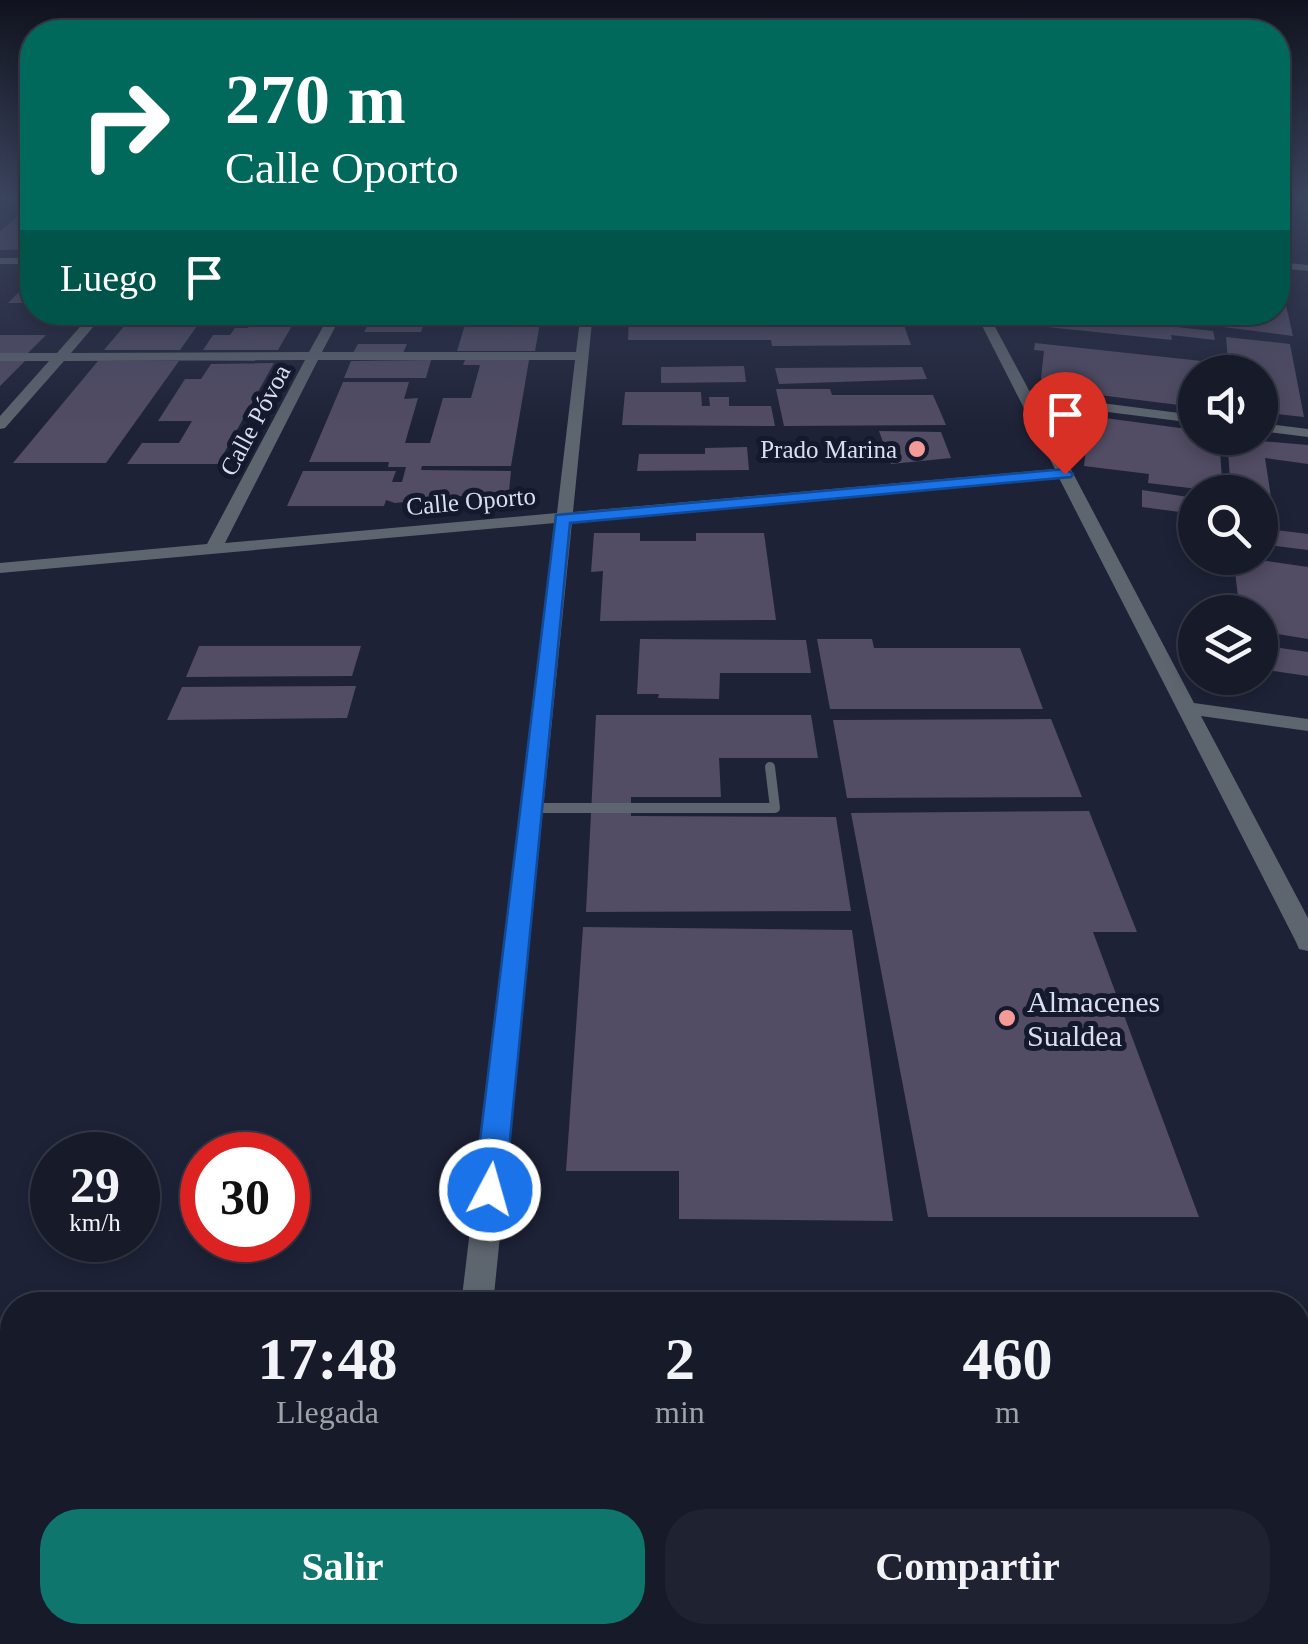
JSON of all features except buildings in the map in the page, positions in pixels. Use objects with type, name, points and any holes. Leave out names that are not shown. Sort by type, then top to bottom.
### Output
[{"type":"street","points":[[0,425],[89,325]]},
{"type":"street","name":"Calle Póvoa","points":[[213,549],[330,325]]},
{"type":"street","points":[[478,1292],[586,325]]},
{"type":"street","points":[[988,325],[1308,942]]},
{"type":"street","points":[[0,357],[582,356]]},
{"type":"street","points":[[1026,398],[1178,417]]},
{"type":"street","points":[[1278,429],[1308,432]]},
{"type":"street","name":"Calle Oporto","points":[[0,568],[1065,474]]},
{"type":"street","points":[[1187,708],[1308,725]]},
{"type":"lane","points":[[531,808],[775,808],[770,767]]},
{"type":"place","name":"Prado Marina","points":[[917,449]]},
{"type":"place","name":"Almacenes Sualdea","points":[[1007,1018]]},
{"type":"route","points":[[490,1190],[562,518],[1065,474]]}]
